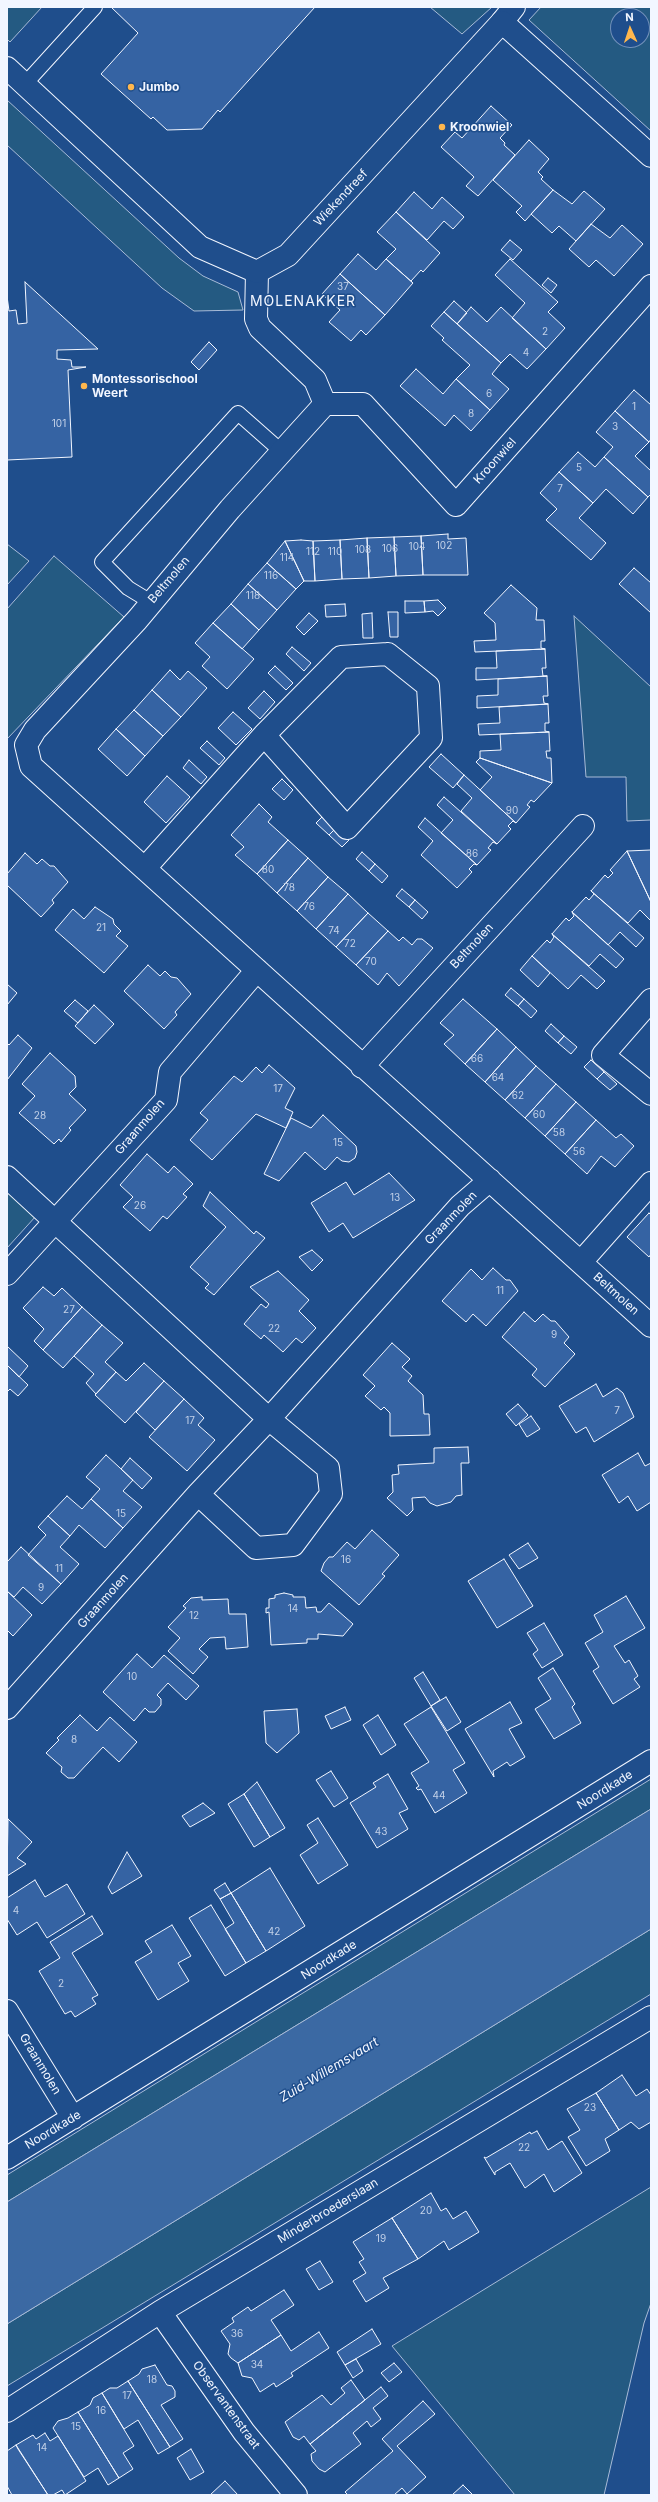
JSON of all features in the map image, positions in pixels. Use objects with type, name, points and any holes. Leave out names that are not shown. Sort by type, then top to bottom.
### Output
[{"type":"street","name":"Wiekendreef","points":[[256,272],[288,255],[508,14],[651,156]]},
{"type":"street","points":[[7,68],[200,247],[256,272],[256,319],[260,328],[315,380],[325,404]]},
{"type":"street","name":"Kroonwiel","points":[[325,404],[363,404],[456,505],[651,286]]},
{"type":"street","name":"Beltmolen","points":[[325,404],[281,451],[137,620],[35,730],[26,745],[31,766],[145,868],[362,1067],[490,1180],[651,1326]]},
{"type":"street","points":[[145,868],[264,734],[341,657],[388,654],[428,686],[431,738],[347,828],[264,734]]},
{"type":"street","name":"Beltmolen","points":[[362,1067],[583,826]]},
{"type":"street","name":"Graanmolen","points":[[7,1274],[166,1100],[170,1072],[257,970]]},
{"type":"street","points":[[651,1000],[603,1055],[651,1094]]},
{"type":"street","points":[[7,1177],[269,1420],[328,1468],[331,1494],[293,1545],[256,1548],[198,1494]]},
{"type":"street","name":"Graanmolen","points":[[7,1708],[198,1494],[269,1420],[460,1206],[490,1180]]},
{"type":"street","points":[[581,1262],[651,1183]]},
{"type":"street","name":"Noordkade","points":[[7,2158],[651,1761]]},
{"type":"street","name":"Graanmolen","points":[[7,2011],[73,2118]]},
{"type":"street","name":"Minderbroederslaan","points":[[7,2411],[160,2312],[651,2017]]},
{"type":"street","name":"Observantenstraat","points":[[160,2312],[244,2432],[296,2495]]},
{"type":"lane","points":[[25,84],[95,7]]},
{"type":"lane","points":[[151,602],[128,588],[102,562],[238,413],[281,451]]},
{"type":"shaded area","points":[[7,7],[42,7],[10,42],[7,39]]},
{"type":"shaded area","points":[[430,7],[492,7],[462,34]]},
{"type":"shaded area","points":[[541,7],[651,7],[651,131],[529,20]]},
{"type":"shaded area","points":[[7,100],[179,258],[203,276],[238,292],[243,310],[194,311],[162,288],[7,145]]},
{"type":"shaded area","points":[[7,544],[29,561],[7,585]]},
{"type":"shaded area","points":[[54,556],[124,617],[7,739],[7,609]]},
{"type":"shaded area","points":[[574,616],[651,687],[651,820],[627,821],[626,777],[586,777]]},
{"type":"shaded area","points":[[7,1189],[36,1216],[7,1248]]},
{"type":"shaded area","points":[[651,1779],[651,1809],[7,2202],[7,2175]]},
{"type":"shaded area","points":[[651,1929],[651,1994],[7,2386],[7,2324]]},
{"type":"shaded area","points":[[651,2187],[651,2303],[644,2323],[604,2495],[515,2495],[392,2346]]},
{"type":"water","name":"Zuid-Willemsvaart","points":[[651,1809],[651,1929],[7,2324],[7,2202]]},
{"type":"building","points":[[111,7],[315,7],[220,112],[218,110],[202,129],[167,130],[153,117],[151,119],[101,74],[138,33]]},
{"type":"building","points":[[491,106],[512,125],[500,138],[505,143],[504,145],[515,155],[478,196],[466,186],[474,177],[441,147],[455,132],[462,138]]},
{"type":"building","points":[[529,140],[549,159],[538,172],[543,177],[541,179],[553,190],[525,221],[516,212],[522,206],[493,180]]},
{"type":"building","points":[[553,190],[572,204],[584,191],[605,209],[576,241],[559,226],[552,233],[531,214]]},
{"type":"building","points":[[414,192],[432,209],[442,197],[464,217],[453,229],[444,221],[427,240],[396,212]]},
{"type":"building","points":[[396,212],[440,253],[423,272],[421,270],[411,281],[413,283],[386,259],[396,249],[377,232]]},
{"type":"building","points":[[591,224],[610,238],[622,225],[643,244],[614,276],[596,260],[589,267],[569,249]]},
{"type":"building","points":[[510,240],[522,250],[513,260],[501,250]]},
{"type":"building","points":[[358,254],[376,270],[386,259],[413,283],[385,315],[340,274]]},
{"type":"building","points":[[510,259],[558,302],[548,312],[565,328],[546,349],[512,318],[525,303],[495,275]]},
{"type":"building","points":[[340,274],[385,315],[366,335],[361,330],[351,341],[329,322],[340,310],[322,294]]},
{"type":"building","points":[[548,278],[557,285],[551,293],[542,285]]},
{"type":"building","points":[[25,282],[98,349],[57,350],[57,359],[71,360],[72,367],[86,367],[68,370],[72,457],[7,460],[7,296],[9,311],[16,310],[18,324],[27,323]]},
{"type":"building","points":[[454,301],[467,313],[457,324],[444,312]]},
{"type":"building","points":[[471,307],[487,322],[501,307],[546,349],[527,369],[510,354],[501,363],[457,324]]},
{"type":"building","points":[[444,312],[501,363],[492,374],[509,389],[490,410],[456,379],[470,365],[442,340],[444,338],[431,326]]},
{"type":"building","points":[[209,342],[217,350],[199,370],[191,362]]},
{"type":"building","points":[[416,369],[443,394],[456,379],[490,410],[471,431],[454,415],[445,426],[400,386]]},
{"type":"building","points":[[634,390],[651,405],[651,439],[649,442],[615,411]]},
{"type":"building","points":[[615,411],[649,442],[635,456],[651,471],[651,494],[648,497],[604,457],[613,447],[596,432]]},
{"type":"building","points":[[578,452],[595,467],[604,457],[648,497],[633,514],[606,489],[593,503],[559,472]]},
{"type":"building","points":[[559,472],[593,503],[579,518],[606,543],[591,560],[546,520],[557,509],[540,493]]},
{"type":"building","points":[[448,534],[448,539],[466,538],[468,575],[423,575],[421,536]]},
{"type":"building","points":[[421,536],[423,575],[396,576],[394,537]]},
{"type":"building","points":[[394,537],[396,576],[369,578],[367,538]]},
{"type":"building","points":[[367,538],[369,578],[342,579],[340,540]]},
{"type":"building","points":[[340,540],[342,579],[315,581],[313,541]]},
{"type":"building","points":[[285,541],[313,541],[315,581],[304,581]]},
{"type":"building","points":[[285,541],[304,581],[296,589],[267,563]]},
{"type":"building","points":[[267,563],[296,589],[277,610],[248,584]]},
{"type":"building","points":[[634,568],[651,583],[651,613],[619,584]]},
{"type":"building","points":[[248,584],[277,610],[259,630],[231,604]]},
{"type":"building","points":[[511,585],[537,608],[536,620],[544,620],[545,641],[541,641],[541,648],[545,649],[475,652],[474,641],[496,640],[495,623],[484,613]]},
{"type":"building","points":[[438,600],[446,608],[438,616],[433,611],[425,612],[424,601]]},
{"type":"building","points":[[405,601],[424,601],[425,612],[405,613]]},
{"type":"building","points":[[231,604],[259,630],[242,649],[213,623]]},
{"type":"building","points":[[345,604],[346,616],[326,617],[325,605]]},
{"type":"building","points":[[388,612],[398,612],[398,637],[390,637]]},
{"type":"building","points":[[309,613],[318,621],[304,635],[296,627]]},
{"type":"building","points":[[372,613],[373,638],[363,638],[362,614]]},
{"type":"building","points":[[213,623],[254,659],[227,689],[202,666],[210,657],[195,643]]},
{"type":"building","points":[[292,647],[311,663],[304,671],[286,654]]},
{"type":"building","points":[[545,649],[546,668],[542,668],[543,676],[547,676],[476,680],[476,668],[497,668],[496,651]]},
{"type":"building","points":[[275,666],[293,683],[286,690],[268,673]]},
{"type":"building","points":[[170,670],[180,680],[188,671],[207,688],[181,717],[152,690]]},
{"type":"building","points":[[547,676],[548,696],[543,696],[544,703],[548,704],[477,708],[477,696],[498,695],[498,679]]},
{"type":"building","points":[[152,690],[181,717],[163,736],[134,710]]},
{"type":"building","points":[[264,691],[275,702],[260,719],[248,708]]},
{"type":"building","points":[[548,704],[549,723],[545,723],[545,731],[549,732],[479,735],[478,724],[500,723],[499,707]]},
{"type":"building","points":[[134,710],[163,736],[145,756],[116,729]]},
{"type":"building","points":[[233,712],[252,729],[236,745],[218,728]]},
{"type":"building","points":[[116,729],[145,756],[127,776],[98,749]]},
{"type":"building","points":[[549,732],[550,751],[546,751],[547,758],[551,758],[552,783],[480,758],[480,751],[501,750],[500,734]]},
{"type":"building","points":[[207,741],[225,758],[219,765],[200,748]]},
{"type":"building","points":[[441,754],[464,775],[453,788],[429,767]]},
{"type":"building","points":[[480,758],[552,783],[534,802],[531,800],[527,805],[530,807],[516,823],[480,790],[492,777],[476,762]]},
{"type":"building","points":[[189,760],[207,777],[201,784],[183,768]]},
{"type":"building","points":[[464,775],[516,823],[513,821],[508,826],[511,829],[497,844],[461,811],[472,798],[457,784]]},
{"type":"building","points":[[167,776],[190,797],[166,823],[144,802]]},
{"type":"building","points":[[282,779],[293,790],[284,800],[272,789]]},
{"type":"building","points":[[444,797],[497,844],[493,842],[488,848],[491,850],[477,865],[441,833],[453,820],[437,805]]},
{"type":"building","points":[[259,804],[272,817],[268,822],[288,840],[257,874],[235,855],[244,847],[231,835]]},
{"type":"building","points":[[323,816],[336,828],[329,835],[316,823]]},
{"type":"building","points":[[425,818],[477,865],[474,864],[469,869],[472,872],[457,888],[421,855],[433,841],[418,827]]},
{"type":"building","points":[[336,828],[349,840],[342,847],[329,835]]},
{"type":"building","points":[[288,840],[308,858],[277,893],[257,874]]},
{"type":"building","points":[[651,850],[651,902],[627,851]]},
{"type":"building","points":[[627,851],[651,902],[651,921],[640,910],[628,923],[591,891],[605,875],[608,878],[613,873],[610,870]]},
{"type":"building","points":[[362,852],[375,864],[369,871],[356,859]]},
{"type":"building","points":[[25,853],[37,864],[42,859],[50,866],[54,866],[68,882],[52,900],[54,903],[41,917],[7,885],[7,874]]},
{"type":"building","points":[[308,858],[328,877],[297,911],[277,893]]},
{"type":"building","points":[[375,864],[388,876],[382,883],[369,871]]},
{"type":"building","points":[[328,877],[348,894],[316,929],[297,911]]},
{"type":"building","points":[[402,889],[415,900],[409,907],[396,896]]},
{"type":"building","points":[[591,891],[644,938],[636,947],[620,932],[608,945],[572,912],[586,897],[589,900],[594,894]]},
{"type":"building","points":[[348,894],[368,913],[336,947],[316,929]]},
{"type":"building","points":[[415,900],[428,912],[422,919],[409,907]]},
{"type":"building","points":[[95,907],[113,919],[114,924],[121,931],[116,936],[128,946],[104,973],[55,930],[73,909],[84,919]]},
{"type":"building","points":[[572,912],[624,959],[616,968],[600,954],[589,966],[552,934],[566,918],[569,921],[574,916]]},
{"type":"building","points":[[368,913],[388,931],[356,965],[336,947]]},
{"type":"building","points":[[388,931],[399,941],[403,937],[412,945],[417,939],[422,939],[433,948],[399,986],[387,973],[378,985],[356,965]]},
{"type":"building","points":[[552,934],[605,981],[597,989],[581,975],[568,989],[532,956],[547,940],[550,943],[554,937]]},
{"type":"building","points":[[532,956],[550,973],[538,987],[520,970]]},
{"type":"building","points":[[148,965],[160,976],[165,971],[171,977],[177,978],[191,994],[175,1012],[177,1015],[164,1029],[124,991]]},
{"type":"building","points":[[7,984],[17,993],[7,1005]]},
{"type":"building","points":[[511,988],[524,999],[518,1006],[505,995]]},
{"type":"building","points":[[463,999],[497,1029],[465,1064],[444,1044],[454,1035],[440,1023]]},
{"type":"building","points":[[524,999],[537,1011],[531,1018],[518,1006]]},
{"type":"building","points":[[75,1000],[88,1011],[78,1023],[64,1011]]},
{"type":"building","points":[[94,1005],[114,1024],[95,1044],[75,1026]]},
{"type":"building","points":[[551,1024],[564,1036],[558,1043],[545,1031]]},
{"type":"building","points":[[497,1029],[516,1047],[485,1082],[465,1064]]},
{"type":"building","points":[[18,1035],[32,1048],[7,1080],[7,1043],[9,1045]]},
{"type":"building","points":[[564,1036],[577,1047],[571,1054],[558,1043]]},
{"type":"building","points":[[516,1047],[536,1066],[505,1100],[485,1082]]},
{"type":"building","points":[[50,1053],[75,1076],[76,1087],[69,1094],[86,1110],[69,1128],[71,1130],[61,1142],[59,1139],[54,1144],[19,1113],[35,1096],[22,1084]]},
{"type":"building","points":[[591,1060],[604,1072],[597,1079],[584,1067]]},
{"type":"building","points":[[269,1065],[295,1088],[285,1108],[293,1112],[286,1128],[256,1114],[212,1160],[190,1140],[208,1120],[200,1113],[234,1076],[242,1082],[256,1067],[262,1073]]},
{"type":"building","points":[[536,1066],[556,1084],[525,1118],[505,1100]]},
{"type":"building","points":[[604,1072],[617,1084],[610,1090],[597,1079]]},
{"type":"building","points":[[556,1084],[576,1102],[545,1136],[525,1118]]},
{"type":"building","points":[[576,1102],[596,1120],[565,1154],[545,1136]]},
{"type":"building","points":[[323,1115],[356,1146],[357,1152],[355,1158],[349,1162],[342,1161],[337,1157],[325,1170],[305,1152],[279,1181],[264,1174],[291,1118],[311,1128]]},
{"type":"building","points":[[596,1120],[616,1138],[621,1134],[634,1146],[615,1167],[601,1156],[587,1174],[565,1154]]},
{"type":"building","points":[[147,1154],[168,1173],[174,1166],[193,1184],[183,1194],[187,1197],[167,1219],[163,1216],[150,1231],[123,1207],[133,1197],[120,1185]]},
{"type":"building","points":[[389,1173],[415,1200],[353,1238],[343,1223],[329,1232],[311,1203],[346,1182],[354,1195]]},
{"type":"building","points":[[210,1192],[254,1234],[256,1231],[265,1238],[214,1295],[205,1288],[209,1284],[190,1267],[226,1227],[203,1206]]},
{"type":"building","points":[[649,1213],[651,1215],[651,1254],[649,1257],[627,1237]]},
{"type":"building","points":[[312,1250],[323,1260],[312,1271],[299,1257]]},
{"type":"building","points":[[493,1268],[506,1280],[510,1280],[518,1291],[486,1326],[473,1314],[466,1322],[442,1301],[471,1269],[482,1280]]},
{"type":"building","points":[[278,1271],[309,1300],[299,1311],[316,1328],[302,1343],[296,1338],[283,1352],[264,1335],[261,1339],[244,1324],[261,1304],[266,1308],[269,1304],[250,1287]]},
{"type":"building","points":[[43,1287],[54,1296],[62,1288],[82,1307],[43,1350],[34,1341],[44,1329],[23,1308]]},
{"type":"building","points":[[82,1307],[102,1325],[63,1368],[43,1350]]},
{"type":"building","points":[[524,1312],[535,1322],[543,1314],[551,1321],[555,1321],[569,1337],[564,1343],[575,1354],[545,1387],[532,1375],[537,1369],[502,1337]]},
{"type":"building","points":[[102,1325],[123,1343],[105,1362],[116,1372],[96,1394],[86,1383],[94,1374],[74,1356]]},
{"type":"building","points":[[392,1343],[410,1359],[402,1367],[412,1376],[408,1381],[423,1395],[424,1414],[429,1414],[430,1435],[390,1436],[390,1413],[384,1407],[381,1410],[365,1396],[375,1386],[363,1375]]},
{"type":"building","points":[[7,1346],[28,1366],[19,1377],[7,1365]]},
{"type":"building","points":[[144,1363],[164,1381],[125,1423],[95,1395],[116,1372],[126,1381]]},
{"type":"building","points":[[7,1365],[28,1385],[18,1396],[10,1389],[7,1392]]},
{"type":"building","points":[[164,1381],[184,1399],[155,1430],[136,1412]]},
{"type":"building","points":[[596,1384],[603,1397],[617,1388],[623,1393],[634,1417],[594,1442],[586,1427],[576,1433],[559,1406]]},
{"type":"building","points":[[184,1399],[204,1418],[198,1425],[215,1440],[187,1471],[149,1437]]},
{"type":"building","points":[[518,1404],[528,1415],[516,1426],[506,1414]]},
{"type":"building","points":[[531,1416],[540,1429],[527,1437],[519,1424]]},
{"type":"building","points":[[468,1447],[469,1463],[461,1463],[462,1495],[456,1496],[451,1502],[437,1506],[430,1503],[425,1497],[412,1498],[413,1510],[407,1516],[387,1498],[393,1492],[392,1475],[399,1474],[398,1465],[434,1463],[434,1448]]},
{"type":"building","points":[[638,1453],[645,1466],[651,1463],[651,1502],[637,1511],[628,1496],[619,1503],[602,1475]]},
{"type":"building","points":[[106,1455],[133,1480],[123,1491],[142,1507],[123,1528],[91,1499],[100,1489],[86,1477]]},
{"type":"building","points":[[130,1458],[152,1478],[142,1489],[121,1469]]},
{"type":"building","points":[[67,1496],[82,1509],[91,1499],[123,1528],[105,1548],[79,1525],[70,1536],[48,1516]]},
{"type":"building","points":[[48,1516],[70,1536],[60,1547],[79,1564],[61,1584],[28,1555],[46,1535],[38,1527]]},
{"type":"building","points":[[372,1530],[399,1555],[382,1574],[385,1576],[359,1605],[321,1571],[324,1563],[329,1557],[333,1557],[347,1542],[355,1549]]},
{"type":"building","points":[[528,1543],[538,1558],[519,1569],[509,1555]]},
{"type":"building","points":[[21,1547],[61,1584],[42,1604],[23,1587],[14,1597],[7,1591],[7,1562]]},
{"type":"building","points":[[504,1559],[533,1606],[497,1628],[468,1581]]},
{"type":"building","points":[[7,1591],[32,1615],[13,1636],[7,1630]]},
{"type":"building","points":[[284,1593],[293,1595],[293,1597],[305,1597],[306,1608],[316,1607],[317,1612],[321,1612],[329,1603],[353,1624],[343,1636],[318,1634],[318,1639],[307,1639],[307,1643],[271,1645],[269,1612],[266,1613],[266,1608],[269,1608],[269,1599],[275,1598],[275,1595]]},
{"type":"building","points":[[626,1596],[645,1628],[614,1646],[625,1663],[629,1660],[638,1676],[634,1679],[640,1687],[613,1704],[593,1671],[599,1667],[585,1643],[603,1632],[594,1615]]},
{"type":"building","points":[[202,1597],[202,1600],[228,1599],[229,1614],[246,1614],[248,1647],[226,1649],[225,1637],[210,1638],[199,1649],[208,1657],[193,1674],[168,1651],[180,1638],[168,1627],[186,1608],[183,1606],[191,1598]]},
{"type":"building","points":[[544,1623],[563,1655],[542,1668],[533,1654],[538,1650],[527,1633]]},
{"type":"building","points":[[137,1654],[152,1668],[164,1655],[199,1686],[186,1700],[168,1683],[157,1695],[161,1699],[161,1705],[155,1712],[149,1712],[145,1708],[134,1721],[103,1692]]},
{"type":"building","points":[[553,1668],[575,1704],[572,1707],[581,1723],[554,1739],[535,1709],[551,1699],[538,1678]]},
{"type":"building","points":[[423,1672],[440,1700],[431,1706],[414,1678]]},
{"type":"building","points":[[446,1697],[461,1722],[447,1731],[431,1706]]},
{"type":"building","points":[[510,1702],[522,1723],[509,1729],[525,1757],[510,1766],[507,1762],[493,1771],[494,1777],[465,1729]]},
{"type":"building","points":[[345,1707],[351,1720],[331,1729],[325,1716]]},
{"type":"building","points":[[431,1707],[465,1763],[453,1770],[467,1793],[435,1813],[421,1789],[418,1790],[416,1788],[419,1786],[411,1773],[429,1762],[404,1724]]},
{"type":"building","points":[[297,1709],[299,1733],[277,1753],[266,1743],[264,1711]]},
{"type":"building","points":[[80,1715],[97,1731],[110,1717],[137,1742],[119,1762],[103,1747],[74,1778],[68,1778],[61,1772],[62,1767],[46,1753],[59,1740],[57,1738]]},
{"type":"building","points":[[378,1715],[396,1745],[381,1755],[363,1725]]},
{"type":"building","points":[[331,1771],[348,1798],[334,1807],[316,1780]]},
{"type":"building","points":[[388,1774],[408,1809],[399,1813],[408,1829],[377,1848],[350,1803],[376,1787],[373,1783]]},
{"type":"building","points":[[257,1782],[285,1828],[270,1837],[244,1794]]},
{"type":"building","points":[[244,1794],[270,1837],[254,1847],[228,1804]]},
{"type":"building","points":[[203,1803],[215,1813],[190,1827],[182,1816]]},
{"type":"building","points":[[318,1818],[348,1865],[318,1884],[300,1855],[318,1843],[307,1825]]},
{"type":"building","points":[[8,1819],[32,1842],[17,1858],[26,1864],[7,1876]]},
{"type":"building","points":[[127,1852],[142,1876],[112,1894],[108,1887]]},
{"type":"building","points":[[270,1868],[305,1926],[266,1951],[231,1893]]},
{"type":"building","points":[[35,1880],[45,1897],[67,1884],[85,1914],[47,1938],[37,1922],[17,1935],[7,1919],[7,1898]]},
{"type":"building","points":[[225,1883],[231,1893],[220,1899],[214,1890]]},
{"type":"building","points":[[231,1893],[266,1951],[246,1963],[225,1929],[234,1923],[220,1899]]},
{"type":"building","points":[[211,1905],[246,1963],[225,1976],[189,1918]]},
{"type":"building","points":[[92,1916],[103,1934],[72,1953],[98,1995],[92,1998],[96,2004],[75,2017],[71,2011],[65,2014],[39,1971],[60,1958],[50,1942]]},
{"type":"building","points":[[172,1925],[191,1956],[178,1963],[189,1981],[158,2000],[135,1962],[152,1952],[145,1941]]},
{"type":"building","points":[[622,2075],[636,2096],[647,2089],[651,2095],[651,2122],[639,2129],[631,2122],[619,2130],[596,2093]]},
{"type":"building","points":[[596,2093],[619,2130],[605,2139],[610,2151],[586,2166],[568,2137],[580,2130],[567,2109]]},
{"type":"building","points":[[537,2131],[548,2150],[562,2141],[582,2173],[554,2192],[544,2174],[525,2188],[510,2163],[495,2172],[495,2175],[484,2157],[486,2158],[530,2132],[531,2134]]},
{"type":"building","points":[[431,2193],[441,2211],[446,2208],[453,2219],[466,2211],[479,2232],[449,2250],[444,2241],[418,2259],[392,2218]]},
{"type":"building","points":[[392,2218],[418,2259],[383,2278],[389,2288],[366,2302],[353,2281],[366,2273],[359,2262],[364,2259],[353,2242]]},
{"type":"building","points":[[320,2261],[333,2282],[319,2290],[306,2269]]},
{"type":"building","points":[[284,2290],[294,2305],[271,2320],[281,2335],[238,2363],[228,2354],[230,2344],[221,2331],[234,2322],[232,2318],[248,2307],[251,2311]]},
{"type":"building","points":[[372,2329],[381,2344],[345,2365],[337,2352]]},
{"type":"building","points":[[319,2332],[329,2348],[291,2373],[293,2376],[276,2387],[274,2383],[260,2392],[252,2378],[242,2376],[238,2363],[281,2335],[291,2351]]},
{"type":"building","points":[[356,2359],[363,2371],[353,2378],[345,2365]]},
{"type":"building","points":[[394,2363],[402,2372],[389,2382],[381,2373]]},
{"type":"building","points":[[155,2365],[167,2385],[172,2386],[175,2391],[175,2397],[161,2405],[183,2439],[170,2447],[128,2381],[139,2374],[142,2369]]},
{"type":"building","points":[[351,2380],[365,2400],[310,2444],[304,2436],[299,2440],[293,2437],[285,2422],[322,2395],[331,2405],[345,2393],[341,2388]]},
{"type":"building","points":[[128,2381],[170,2447],[158,2454],[138,2420],[124,2429],[102,2393],[110,2388],[117,2388]]},
{"type":"building","points":[[381,2387],[388,2396],[373,2408],[381,2419],[371,2427],[367,2421],[353,2433],[361,2444],[325,2472],[319,2469],[312,2461],[311,2454],[316,2451],[310,2444]]},
{"type":"building","points":[[102,2393],[134,2446],[123,2453],[133,2469],[119,2478],[78,2412],[90,2405],[93,2398]]},
{"type":"building","points":[[423,2401],[435,2414],[397,2446],[426,2477],[407,2494],[402,2488],[394,2495],[348,2495],[345,2492],[393,2451],[382,2439]]},
{"type":"building","points":[[78,2412],[119,2478],[108,2485],[98,2468],[84,2477],[53,2428],[58,2421],[68,2418]]},
{"type":"building","points":[[45,2433],[50,2441],[58,2436],[86,2481],[65,2495],[62,2490],[53,2495],[48,2495],[16,2445],[33,2435],[36,2439]]},
{"type":"building","points":[[16,2445],[48,2495],[12,2495],[7,2486],[7,2451]]},
{"type":"building","points":[[191,2449],[204,2472],[190,2480],[177,2458]]},
{"type":"building","points":[[225,2481],[238,2495],[210,2495]]},
{"type":"building","points":[[463,2485],[473,2495],[452,2495]]},
{"type":"place","name":"Jumbo","points":[[131,87]]},
{"type":"place","name":"Kroonwiel","points":[[442,127]]},
{"type":"place","name":"Montessorischool Weert","points":[[84,386]]},
{"type":"district","name":"MOLENAKKER","points":[[303,302]]}]
